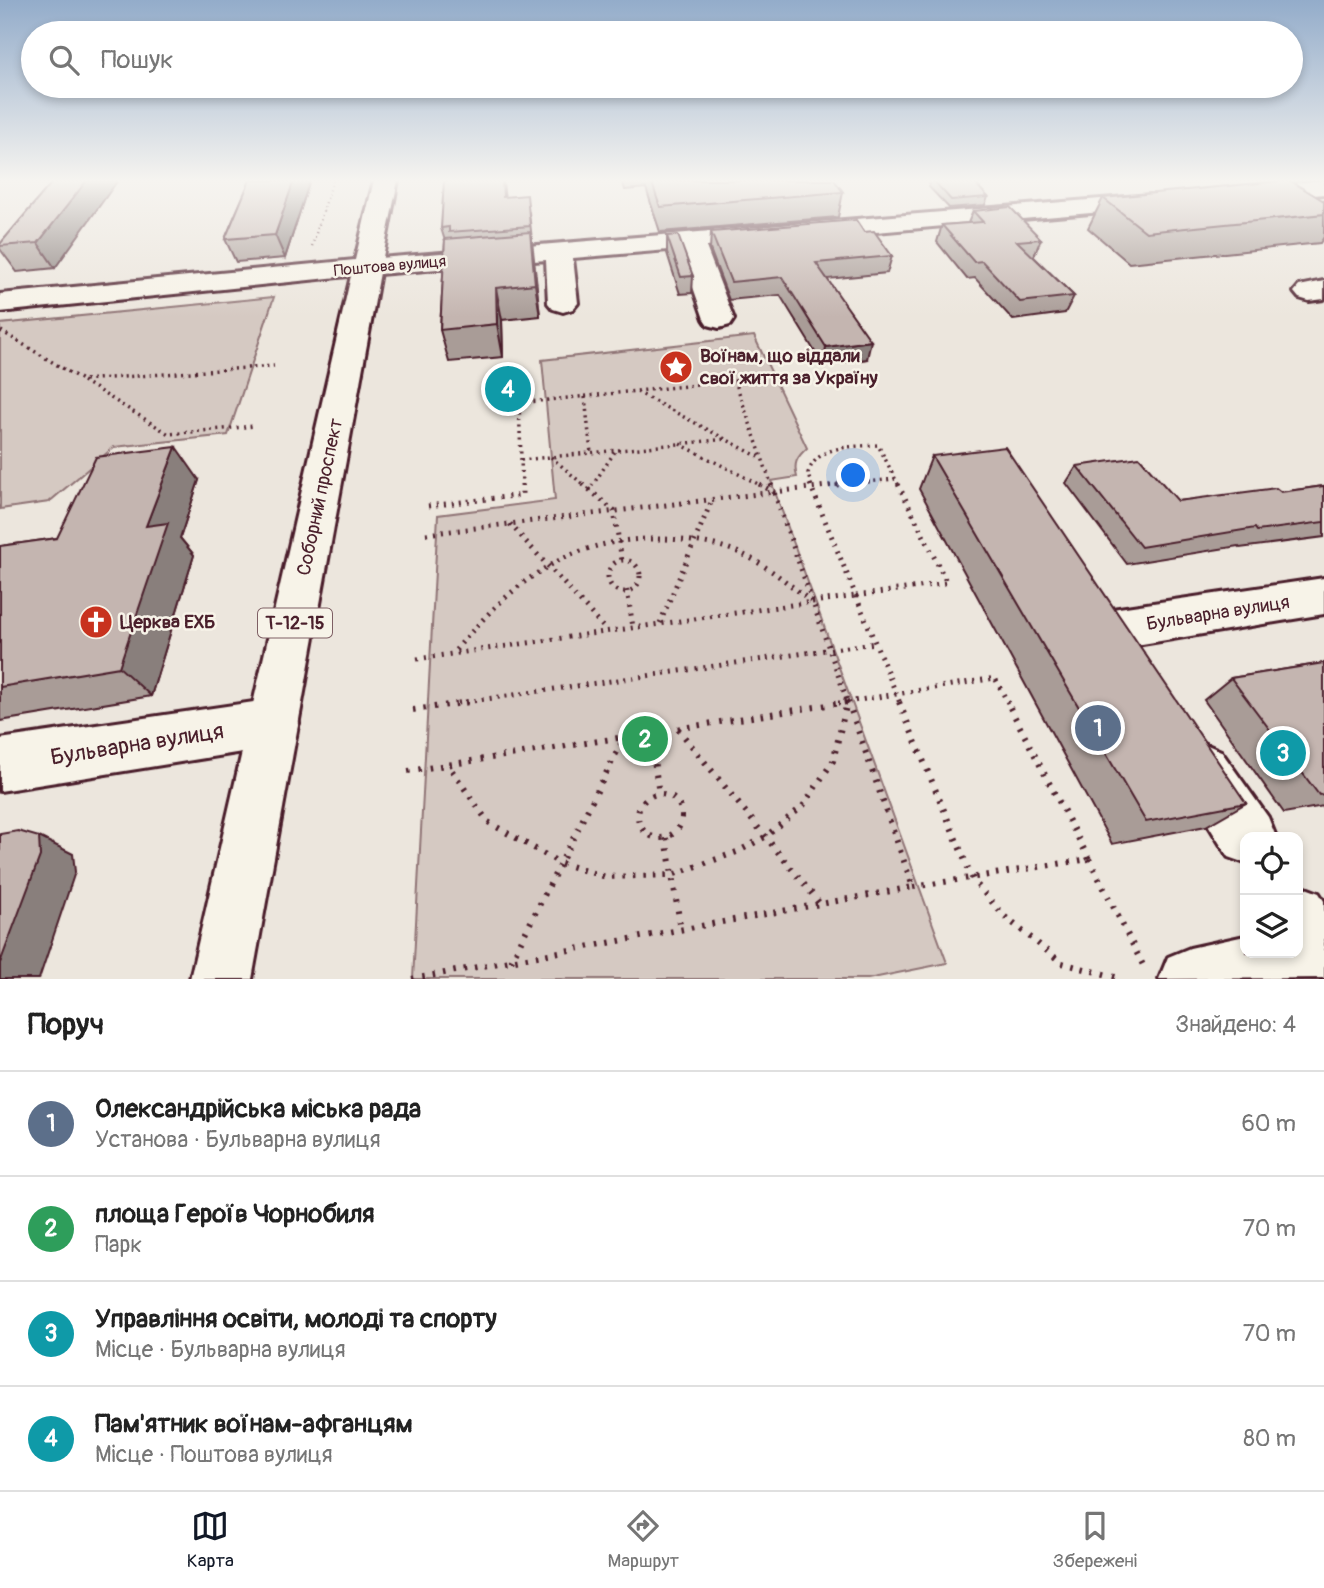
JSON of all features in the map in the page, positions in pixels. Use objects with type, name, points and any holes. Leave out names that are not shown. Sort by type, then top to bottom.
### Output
[{"type":"main road","name":"Соборний проспект","points":[[222,979],[377,226]]},
{"type":"main road","name":"Поштова вулиця","points":[[0,303],[368,267],[866,226]]},
{"type":"main road","points":[[691,241],[719,319]]},
{"type":"main road","points":[[559,252],[563,303]]},
{"type":"main road","name":"Бульварна вулиця","points":[[1113,630],[1324,596]]},
{"type":"main road","name":"Бульварна вулиця","points":[[0,765],[274,723]]},
{"type":"main road","points":[[1180,734],[1245,832]]},
{"type":"main road","points":[[1303,922],[1320,949],[1303,953]]},
{"type":"main road","points":[[1190,979],[1281,958]]},
{"type":"path","points":[[309,257],[319,226]]},
{"type":"path","points":[[0,331],[169,434],[255,426]]},
{"type":"path","points":[[82,380],[274,366]]},
{"type":"path","points":[[428,506],[522,495],[519,403],[735,382],[913,887]]},
{"type":"path","points":[[636,391],[761,458]]},
{"type":"path","points":[[584,397],[591,453]]},
{"type":"path","points":[[521,460],[727,439]]},
{"type":"path","points":[[680,444],[774,492]]},
{"type":"path","points":[[417,659],[659,623],[812,603],[855,595],[947,583],[878,445],[829,450],[816,457],[808,472],[812,490],[855,595],[973,880],[1004,916],[1062,963],[1123,979]]},
{"type":"path","points":[[589,490],[616,450]]},
{"type":"path","points":[[551,457],[614,511],[622,561]]},
{"type":"path","points":[[426,534],[895,479]]},
{"type":"path","points":[[659,623],[712,499]]},
{"type":"path","points":[[510,524],[606,631]]},
{"type":"path","points":[[453,653],[490,609],[547,565],[572,552],[619,540],[695,541],[733,551],[770,570],[812,603]]},
{"type":"path","points":[[622,561],[635,564],[642,571],[638,584],[627,590],[612,587],[607,578],[609,569],[622,561]]},
{"type":"path","points":[[627,590],[633,628]]},
{"type":"path","points":[[413,710],[875,643]]},
{"type":"path","points":[[408,771],[995,678],[1150,979]]},
{"type":"path","points":[[448,765],[488,822],[560,863],[606,877],[672,875],[737,852],[765,837],[803,806],[833,761],[847,702]]},
{"type":"path","points":[[677,729],[821,905]]},
{"type":"path","points":[[650,733],[659,794]]},
{"type":"path","points":[[511,962],[624,737]]},
{"type":"path","points":[[659,794],[675,800],[682,813],[680,825],[666,838],[654,838],[639,822],[639,814],[645,801],[659,794]]},
{"type":"path","points":[[666,838],[681,931]]},
{"type":"path","points":[[412,979],[913,887],[973,880],[1088,859]]},
{"type":"shaded area","points":[[274,297],[228,435],[114,447],[49,502],[0,509],[0,324]]},
{"type":"shaded area","points":[[754,336],[807,448],[797,461],[797,477],[771,481],[947,963],[868,979],[413,979],[438,515],[555,500],[542,360]]},
{"type":"building","points":[[15,226],[51,226],[38,243],[0,244]]},
{"type":"building","points":[[231,226],[278,226],[275,235],[225,239]]},
{"type":"building","points":[[441,226],[530,226],[449,232],[449,227],[441,228]]},
{"type":"building","points":[[787,226],[860,226],[864,232],[874,231],[892,256],[816,263],[871,341],[826,347],[782,277],[731,282],[711,232]]},
{"type":"building","points":[[943,226],[1028,226],[1041,239],[1017,241],[1074,296],[1020,302],[982,261],[974,262]]},
{"type":"building","points":[[1138,226],[1208,226],[1146,232]]},
{"type":"building","points":[[530,232],[535,284],[496,288],[497,324],[440,330],[445,239]]},
{"type":"building","points":[[678,235],[693,276],[681,277],[667,236]]},
{"type":"building","points":[[176,447],[146,526],[168,523],[119,667],[0,687],[0,546],[57,538],[96,457]]},
{"type":"building","points":[[1005,447],[1246,803],[1146,822],[932,456]]},
{"type":"building","points":[[1139,457],[1178,501],[1276,488],[1281,492],[1324,486],[1324,522],[1257,531],[1255,528],[1141,547],[1077,466]]},
{"type":"building","points":[[1324,663],[1324,794],[1319,795],[1231,678]]},
{"type":"building","points":[[18,831],[39,837],[40,856],[0,963],[0,834]]},
{"type":"place","name":"Воїнам, що віддали свої життя за Україну","points":[[676,367]]},
{"type":"place","name":"Пам'ятник воїнам-афганцям","points":[[508,389]]},
{"type":"place","name":"Церква ЕХБ","points":[[96,622]]},
{"type":"place","name":"Олександрійська міська рада","points":[[1098,728]]},
{"type":"place","name":"площа Героїв Чорнобиля","points":[[645,739]]},
{"type":"place","name":"Управління освіти, молоді та спорту","points":[[1283,753]]}]
